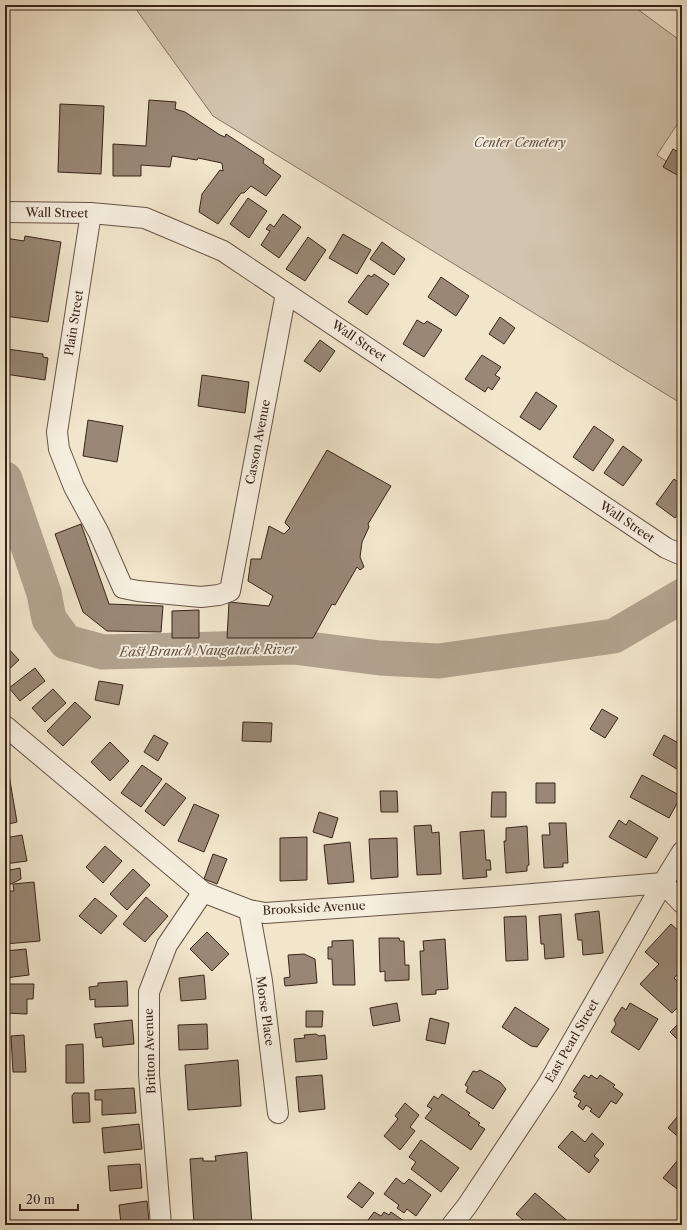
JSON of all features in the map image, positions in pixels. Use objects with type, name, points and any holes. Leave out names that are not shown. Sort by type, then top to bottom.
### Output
[{"type":"street","name":"Wall Street","points":[[5,212],[91,213],[145,218],[223,251],[666,548],[682,555]]},
{"type":"street","name":"Plain Street","points":[[91,213],[57,432],[59,449],[74,487],[99,533],[123,588],[138,591],[201,597],[219,595],[230,591]]},
{"type":"street","name":"Casson Avenue","points":[[230,591],[286,293]]},
{"type":"street","name":"Brookside Avenue","points":[[5,726],[203,892],[249,910],[265,913],[495,897],[663,882]]},
{"type":"street","name":"East Pearl Street","points":[[452,1225],[467,1206],[548,1084],[663,882],[682,852]]},
{"type":"street","points":[[663,882],[682,903]]},
{"type":"street","name":"Britton Avenue","points":[[161,1225],[149,1075],[149,992],[167,945],[203,892]]},
{"type":"street","name":"Morse Place","points":[[249,910],[262,981],[278,1113]]},
{"type":"green space","name":"Center Cemetery","points":[[133,5],[632,5],[682,42],[682,117],[657,155],[682,172],[682,404],[213,116]]},
{"type":"building","points":[[149,100],[176,102],[175,109],[185,112],[220,135],[225,137],[226,134],[264,159],[263,163],[281,176],[266,196],[251,186],[244,193],[241,193],[218,224],[199,212],[202,194],[220,170],[223,171],[222,163],[198,158],[197,160],[172,156],[170,167],[141,165],[141,176],[113,176],[113,144],[146,146]]},
{"type":"building","points":[[60,104],[104,106],[101,174],[58,172]]},
{"type":"building","points":[[673,149],[682,154],[681,177],[663,167]]},
{"type":"building","points":[[248,198],[267,211],[249,238],[230,224]]},
{"type":"building","points":[[283,214],[301,227],[279,258],[261,245],[270,231],[266,229],[270,224],[274,227]]},
{"type":"building","points":[[343,234],[371,250],[357,274],[329,258]]},
{"type":"building","points":[[25,236],[61,242],[48,322],[5,316],[5,238],[24,241]]},
{"type":"building","points":[[308,237],[326,250],[305,281],[286,269]]},
{"type":"building","points":[[382,242],[405,259],[394,275],[370,259]]},
{"type":"building","points":[[374,274],[389,284],[367,315],[348,302],[368,275],[372,277]]},
{"type":"building","points":[[441,277],[469,296],[456,316],[428,297]]},
{"type":"building","points":[[500,317],[515,328],[504,344],[489,334]]},
{"type":"building","points":[[417,320],[424,324],[427,321],[442,330],[424,357],[403,344]]},
{"type":"building","points":[[320,340],[335,351],[320,372],[304,361]]},
{"type":"building","points":[[7,349],[43,354],[43,357],[48,358],[45,380],[5,374],[5,351]]},
{"type":"building","points":[[482,355],[501,367],[495,375],[500,378],[492,390],[488,387],[485,392],[465,379]]},
{"type":"building","points":[[202,375],[249,382],[245,413],[198,406]]},
{"type":"building","points":[[536,392],[557,406],[540,430],[520,417]]},
{"type":"building","points":[[88,420],[123,426],[117,462],[83,456]]},
{"type":"building","points":[[594,426],[614,440],[593,471],[573,457]]},
{"type":"building","points":[[623,446],[642,460],[623,486],[604,473]]},
{"type":"building","points":[[327,450],[391,486],[368,524],[369,527],[362,542],[360,557],[364,567],[360,570],[357,567],[335,605],[332,604],[313,638],[227,638],[229,602],[269,606],[273,596],[248,581],[251,559],[261,559],[269,526],[284,534],[290,528],[285,523],[286,520]]},
{"type":"building","points":[[674,479],[682,485],[682,509],[675,518],[656,504]]},
{"type":"building","points":[[81,524],[109,604],[163,606],[161,632],[107,631],[83,612],[55,534]]},
{"type":"building","points":[[199,610],[199,638],[172,638],[172,611]]},
{"type":"building","points":[[5,645],[19,660],[5,673]]},
{"type":"building","points":[[35,668],[45,681],[20,701],[9,688]]},
{"type":"building","points":[[99,681],[123,685],[119,705],[95,700]]},
{"type":"building","points":[[53,689],[66,703],[45,722],[32,708]]},
{"type":"building","points":[[75,702],[91,717],[63,746],[47,731]]},
{"type":"building","points":[[602,709],[618,718],[605,738],[590,729]]},
{"type":"building","points":[[243,722],[272,723],[271,742],[242,741]]},
{"type":"building","points":[[154,735],[168,743],[158,761],[144,752]]},
{"type":"building","points":[[664,735],[682,745],[682,772],[653,755]]},
{"type":"building","points":[[110,742],[129,761],[110,781],[91,762]]},
{"type":"building","points":[[142,765],[162,779],[141,807],[121,793]]},
{"type":"building","points":[[8,769],[17,822],[5,825],[5,770]]},
{"type":"building","points":[[642,775],[681,796],[669,818],[630,797]]},
{"type":"building","points":[[166,783],[186,798],[164,826],[145,811]]},
{"type":"building","points":[[536,783],[555,783],[555,803],[536,803]]},
{"type":"building","points":[[380,791],[397,791],[398,812],[381,812]]},
{"type":"building","points":[[492,792],[506,792],[506,817],[491,817]]},
{"type":"building","points":[[194,804],[219,815],[204,852],[178,841]]},
{"type":"building","points":[[319,812],[338,818],[332,838],[313,832]]},
{"type":"building","points":[[619,820],[626,825],[629,820],[658,838],[646,858],[609,837]]},
{"type":"building","points":[[549,823],[566,823],[568,863],[563,863],[563,867],[544,868],[542,835],[550,835]]},
{"type":"building","points":[[431,825],[432,833],[439,832],[441,874],[417,875],[414,826]]},
{"type":"building","points":[[527,826],[529,865],[527,866],[527,871],[506,873],[504,841],[506,841],[506,828]]},
{"type":"building","points":[[484,830],[486,860],[490,860],[491,870],[486,870],[487,877],[463,879],[460,832]]},
{"type":"building","points":[[22,835],[27,861],[5,864],[5,838]]},
{"type":"building","points":[[307,837],[307,880],[280,881],[280,838]]},
{"type":"building","points":[[397,838],[398,877],[371,879],[369,839]]},
{"type":"building","points":[[350,842],[354,882],[328,884],[324,845]]},
{"type":"building","points":[[105,846],[122,861],[103,883],[86,867]]},
{"type":"building","points":[[213,854],[227,859],[217,884],[204,879]]},
{"type":"building","points":[[20,868],[21,879],[5,887],[5,871]]},
{"type":"building","points":[[133,869],[150,885],[127,910],[110,894]]},
{"type":"building","points":[[34,882],[40,941],[5,944],[5,891],[14,891],[13,884]]},
{"type":"building","points":[[146,897],[168,916],[145,942],[123,924]]},
{"type":"building","points":[[95,898],[117,916],[101,934],[79,916]]},
{"type":"building","points":[[599,911],[603,953],[583,955],[582,940],[578,940],[575,914]]},
{"type":"building","points":[[561,914],[564,957],[545,959],[544,944],[541,944],[539,916]]},
{"type":"building","points":[[526,916],[528,960],[506,961],[504,917]]},
{"type":"building","points":[[671,924],[682,934],[682,970],[674,978],[682,986],[682,1010],[678,1007],[672,1013],[640,984],[659,964],[645,952]]},
{"type":"building","points":[[207,932],[229,954],[212,971],[190,949]]},
{"type":"building","points":[[379,938],[399,938],[400,941],[404,941],[405,965],[409,965],[409,980],[385,981],[385,971],[380,972]]},
{"type":"building","points":[[445,939],[448,989],[436,990],[436,994],[422,995],[420,951],[424,951],[423,941]]},
{"type":"building","points":[[353,940],[355,985],[333,985],[332,959],[328,959],[328,947],[332,947],[332,941]]},
{"type":"building","points":[[26,949],[29,975],[5,978],[5,951]]},
{"type":"building","points":[[304,954],[315,959],[317,983],[285,986],[284,978],[290,977],[288,955]]},
{"type":"building","points":[[204,975],[206,999],[181,1001],[179,978]]},
{"type":"building","points":[[127,981],[128,1006],[95,1007],[95,999],[90,1000],[89,987],[98,986],[98,983]]},
{"type":"building","points":[[5,984],[34,984],[33,999],[27,999],[27,1014],[5,1013]]},
{"type":"building","points":[[397,1003],[400,1021],[373,1026],[370,1008]]},
{"type":"building","points":[[630,1003],[658,1019],[639,1050],[611,1032],[616,1024],[614,1020],[622,1007],[626,1010]]},
{"type":"building","points":[[515,1007],[549,1029],[537,1047],[531,1046],[502,1027]]},
{"type":"building","points":[[306,1011],[323,1011],[322,1027],[306,1027]]},
{"type":"building","points":[[430,1018],[449,1023],[445,1044],[426,1040]]},
{"type":"building","points":[[132,1020],[134,1044],[103,1047],[102,1037],[96,1038],[94,1024]]},
{"type":"building","points":[[682,1020],[682,1044],[670,1032]]},
{"type":"building","points":[[207,1024],[208,1049],[179,1050],[178,1025]]},
{"type":"building","points":[[316,1034],[319,1036],[325,1035],[327,1059],[296,1062],[294,1039],[305,1038],[304,1035]]},
{"type":"building","points":[[24,1035],[26,1072],[13,1072],[11,1036]]},
{"type":"building","points":[[83,1044],[84,1083],[66,1083],[66,1045]]},
{"type":"building","points":[[238,1060],[241,1106],[188,1110],[185,1065]]},
{"type":"building","points":[[480,1070],[500,1082],[506,1089],[493,1109],[466,1092],[468,1087],[465,1085],[473,1071],[477,1072]]},
{"type":"building","points":[[322,1075],[325,1109],[299,1112],[296,1077]]},
{"type":"building","points":[[584,1075],[589,1078],[591,1075],[597,1079],[600,1075],[615,1085],[613,1087],[623,1094],[616,1104],[611,1101],[599,1118],[590,1111],[592,1109],[586,1105],[583,1110],[578,1106],[581,1101],[574,1097],[577,1093],[573,1091]]},
{"type":"building","points":[[134,1088],[136,1113],[102,1115],[102,1100],[95,1100],[95,1090]]},
{"type":"building","points":[[74,1093],[89,1093],[90,1122],[73,1123],[72,1096]]},
{"type":"building","points":[[442,1094],[470,1113],[468,1115],[480,1123],[478,1125],[485,1129],[471,1150],[425,1118],[432,1109],[427,1106],[434,1096],[438,1099]]},
{"type":"building","points":[[405,1103],[419,1115],[410,1127],[415,1131],[400,1150],[384,1136],[398,1119],[395,1116]]},
{"type":"building","points":[[682,1111],[682,1140],[668,1128]]},
{"type":"building","points":[[139,1124],[142,1149],[104,1153],[102,1128]]},
{"type":"building","points":[[572,1131],[585,1142],[592,1133],[604,1144],[594,1156],[599,1160],[589,1173],[558,1147]]},
{"type":"building","points":[[421,1140],[459,1168],[441,1192],[411,1169],[416,1162],[409,1157]]},
{"type":"building","points":[[247,1152],[252,1225],[194,1225],[190,1159],[203,1158],[203,1161],[216,1161],[215,1156]]},
{"type":"building","points":[[682,1155],[682,1191],[681,1192],[663,1178]]},
{"type":"building","points":[[140,1164],[142,1188],[110,1191],[108,1166]]},
{"type":"building","points":[[396,1178],[404,1184],[409,1179],[431,1195],[416,1216],[407,1209],[404,1213],[397,1208],[399,1205],[384,1194]]},
{"type":"building","points":[[359,1182],[374,1193],[362,1208],[347,1197]]},
{"type":"building","points":[[535,1193],[570,1223],[568,1225],[529,1225],[516,1214]]},
{"type":"building","points":[[147,1201],[149,1221],[121,1224],[119,1205]]},
{"type":"building","points":[[374,1212],[381,1216],[384,1212],[389,1215],[391,1212],[408,1224],[366,1225],[365,1224]]},
{"type":"waterway","name":"East Branch Naugatuck River","points":[[5,479],[44,593],[49,619],[66,642],[103,652],[293,647],[380,658],[439,661],[614,636],[682,596]]}]
